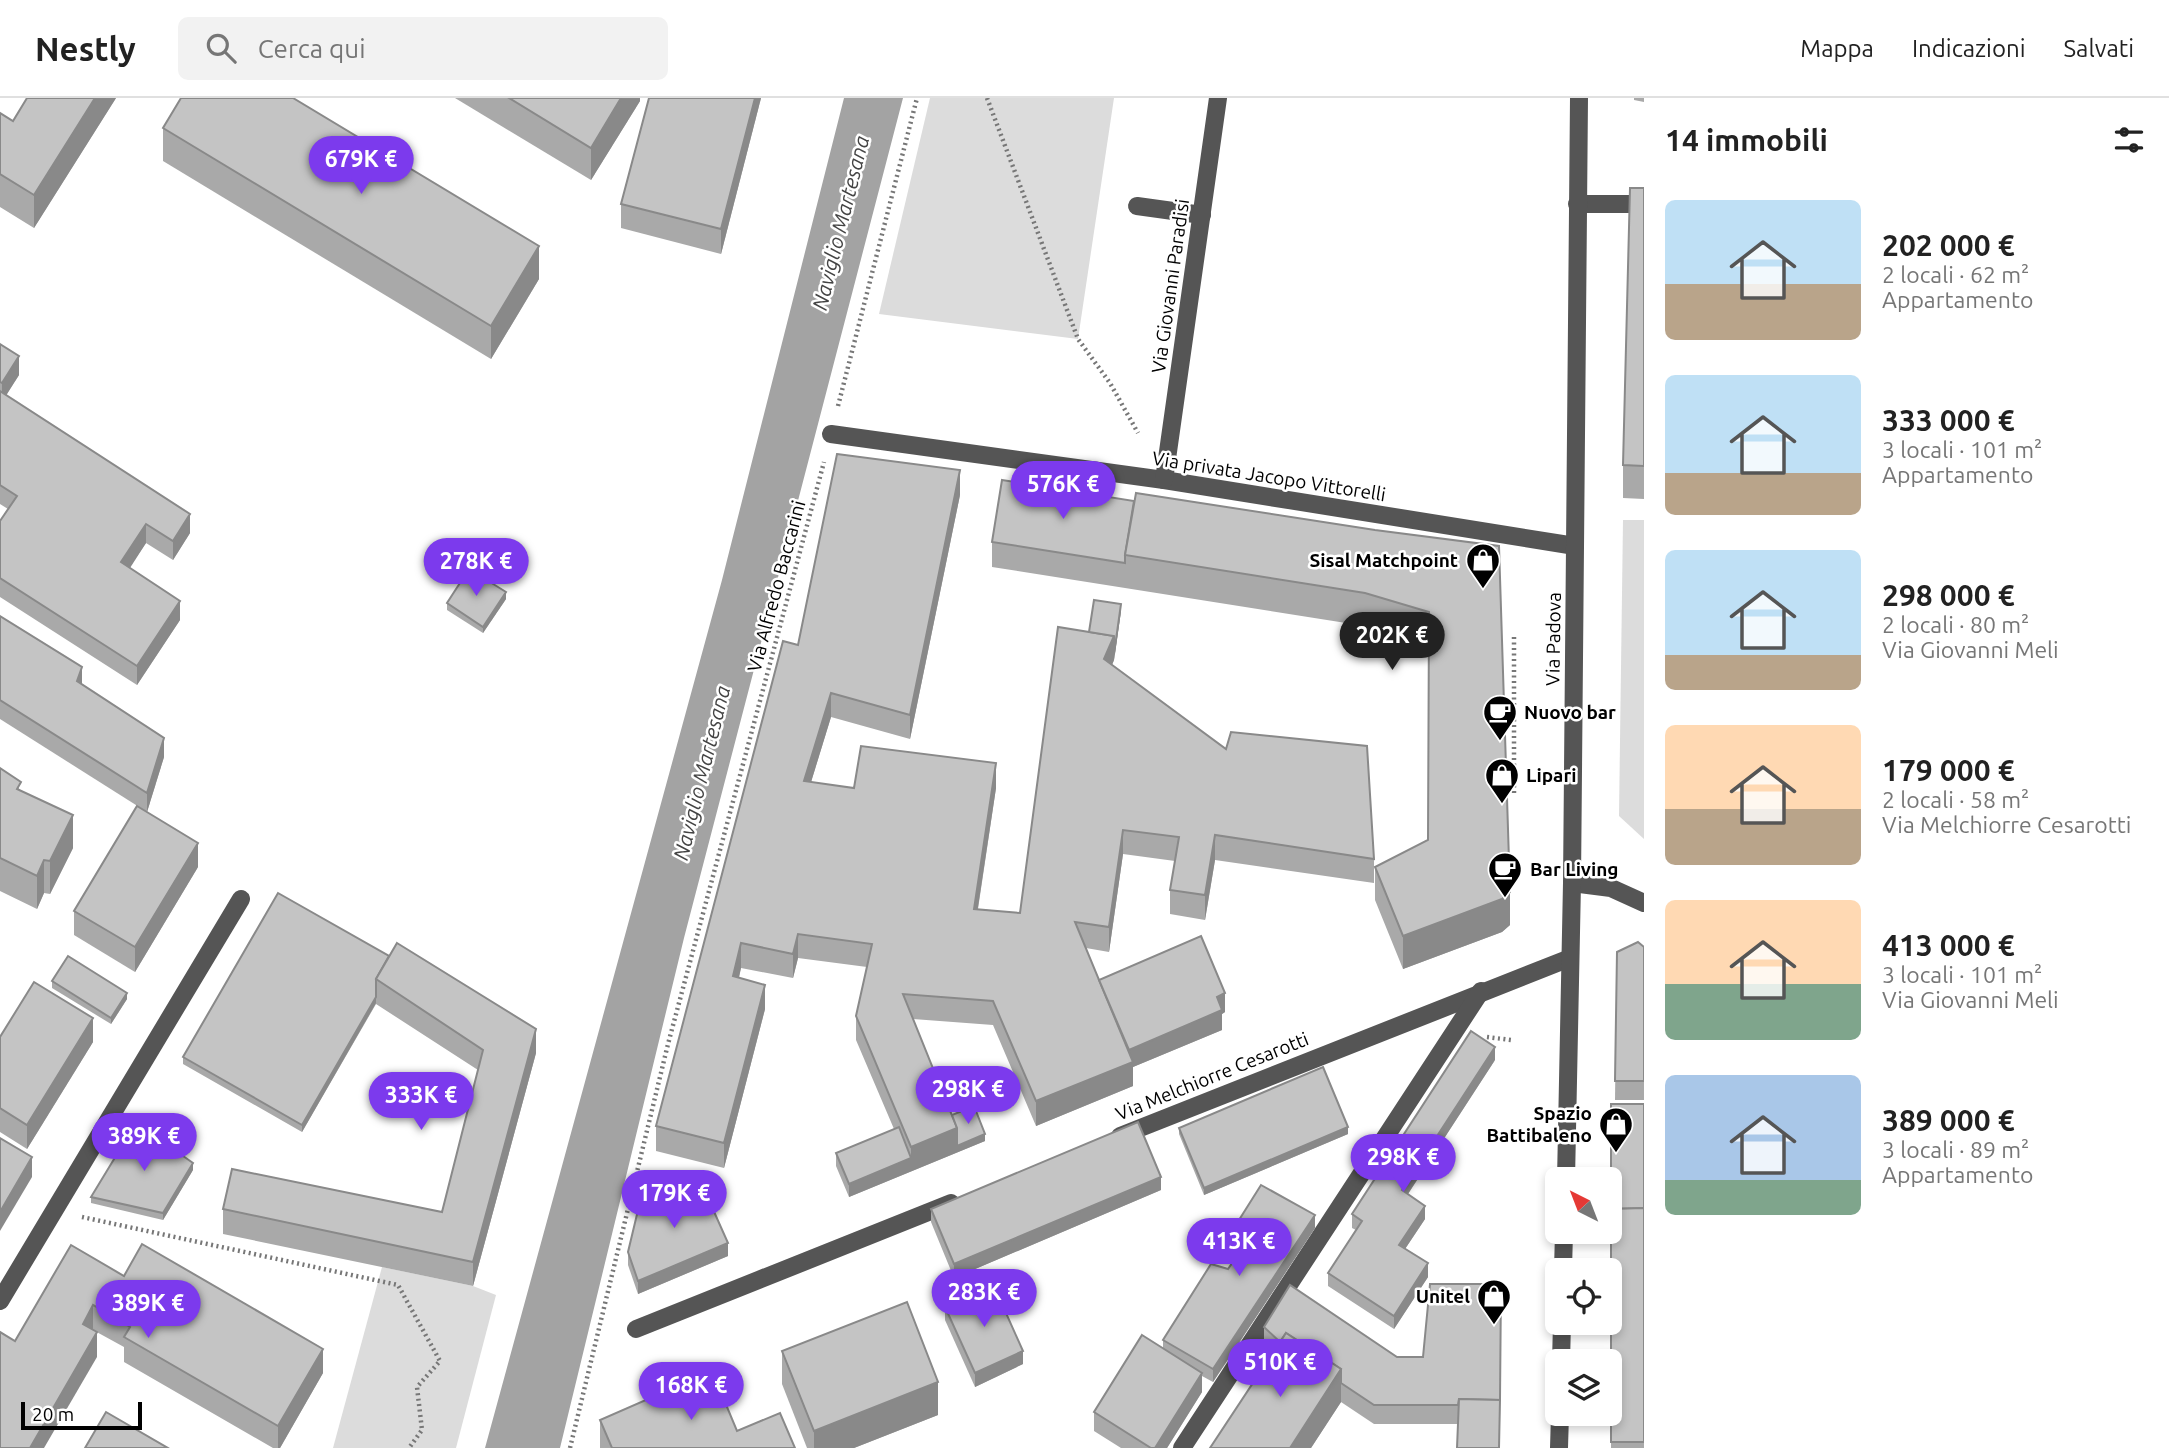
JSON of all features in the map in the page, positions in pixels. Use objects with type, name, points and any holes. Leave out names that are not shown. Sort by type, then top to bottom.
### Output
[{"type":"street","name":"Via Giovanni Paradisi","points":[[1164,480],[1218,98]]},
{"type":"street","name":"Via Padova","points":[[1566,1167],[1572,883],[1579,98]]},
{"type":"street","points":[[1577,204],[1644,204]]},
{"type":"street","points":[[1136,206],[1202,215]]},
{"type":"street","name":"Via privata Jacopo Vittorelli","points":[[831,434],[1164,480],[1575,546]]},
{"type":"street","points":[[1572,883],[1611,888],[1644,903]]},
{"type":"street","points":[[0,1301],[242,899]]},
{"type":"street","name":"Via Melchiorre Cesarotti","points":[[1104,1142],[1570,958]]},
{"type":"street","points":[[1182,1448],[1481,991]]},
{"type":"street","points":[[636,1329],[974,1194]]},
{"type":"street","points":[[1559,1448],[1560,1426]]},
{"type":"path","name":"Via Alfredo Baccarini","points":[[570,1448],[668,1044],[831,434],[917,98]]},
{"type":"path","points":[[987,98],[1078,339],[1110,383],[1138,433]]},
{"type":"path","points":[[1514,636],[1514,793]]},
{"type":"path","points":[[54,1211],[398,1285],[440,1361],[417,1387],[422,1430],[409,1448]]},
{"type":"shaded area","points":[[930,98],[1114,98],[1078,339],[879,314]]},
{"type":"shaded area","points":[[1623,520],[1644,520],[1644,839],[1619,816]]},
{"type":"shaded area","points":[[382,1267],[473,1286],[496,1295],[456,1448],[333,1448]]},
{"type":"water","name":"Naviglio Martesana","points":[[844,98],[903,98],[684,938],[560,1448],[485,1448],[722,580]]},
{"type":"building","points":[[27,98],[95,98],[34,195],[0,174],[0,113],[13,121]]},
{"type":"building","points":[[181,98],[293,98],[539,246],[491,326],[163,128]]},
{"type":"building","points":[[509,98],[621,98],[591,148]]},
{"type":"building","points":[[649,98],[755,98],[721,229],[621,204]]},
{"type":"building","points":[[1630,188],[1644,188],[1644,466],[1623,465]]},
{"type":"building","points":[[0,344],[19,356],[2,383],[0,382]]},
{"type":"building","points":[[0,391],[190,514],[173,541],[146,524],[121,562],[180,601],[137,666],[0,578],[0,521],[17,496],[0,485]]},
{"type":"building","points":[[837,454],[960,470],[910,715],[831,693],[804,781],[854,788],[861,746],[996,763],[974,909],[1020,913],[1058,627],[1114,636],[1104,659],[1226,749],[1231,732],[1367,746],[1374,859],[1215,835],[1205,895],[1170,890],[1179,837],[1123,830],[1109,927],[1075,922],[1133,1062],[1036,1101],[993,1001],[903,994],[957,1128],[911,1147],[856,1016],[872,944],[798,934],[793,954],[741,943],[733,976],[765,985],[724,1143],[656,1126],[783,641],[798,645]]},
{"type":"building","points":[[1002,480],[1134,501],[1125,563],[992,542]]},
{"type":"building","points":[[1136,493],[1499,546],[1510,892],[1502,899],[1403,936],[1375,867],[1428,840],[1429,612],[1365,593],[1125,555]]},
{"type":"building","points":[[469,569],[506,592],[483,627],[447,603]]},
{"type":"building","points":[[1094,600],[1121,604],[1114,654],[1114,636],[1089,632]]},
{"type":"building","points":[[0,616],[82,667],[77,681],[164,738],[147,793],[0,700]]},
{"type":"building","points":[[0,768],[21,782],[17,789],[73,815],[50,861],[44,860],[37,876],[0,858]]},
{"type":"building","points":[[137,806],[198,843],[135,947],[74,911]]},
{"type":"building","points":[[278,893],[389,956],[376,979],[376,997],[302,1125],[183,1057]]},
{"type":"building","points":[[1201,936],[1225,993],[1217,997],[1222,1010],[1129,1050],[1099,980]]},
{"type":"building","points":[[1638,942],[1644,947],[1644,1081],[1615,1081],[1617,952]]},
{"type":"building","points":[[397,943],[536,1029],[473,1262],[223,1209],[232,1169],[442,1212],[483,1050],[376,979]]},
{"type":"building","points":[[68,956],[127,993],[111,1018],[52,981]]},
{"type":"building","points":[[34,982],[93,1018],[27,1125],[0,1108],[0,1037]]},
{"type":"building","points":[[1471,1031],[1495,1047],[1402,1190],[1425,1206],[1399,1245],[1428,1263],[1394,1316],[1328,1273],[1362,1221],[1352,1214]]},
{"type":"building","points":[[1323,1067],[1348,1127],[1204,1188],[1179,1128]]},
{"type":"building","points":[[1611,1104],[1644,1104],[1644,1208],[1622,1209],[1622,1167],[1611,1167]]},
{"type":"building","points":[[974,1106],[985,1134],[957,1146],[957,1128],[952,1115]]},
{"type":"building","points":[[1138,1122],[1161,1177],[954,1264],[931,1209]]},
{"type":"building","points":[[136,1123],[193,1163],[163,1213],[91,1197]]},
{"type":"building","points":[[899,1127],[911,1158],[849,1184],[836,1153]]},
{"type":"building","points":[[0,1138],[32,1157],[0,1212]]},
{"type":"building","points":[[699,1178],[728,1243],[638,1281],[628,1252],[639,1206]]},
{"type":"building","points":[[1261,1185],[1315,1215],[1213,1369],[1163,1340],[1211,1264],[1228,1269],[1250,1237],[1234,1228]]},
{"type":"building","points":[[1644,1208],[1644,1442],[1611,1442],[1611,1426],[1622,1426],[1622,1349],[1611,1349],[1611,1335],[1622,1335],[1622,1258],[1611,1258],[1611,1244],[1622,1244],[1622,1209]]},
{"type":"building","points":[[142,1244],[323,1349],[278,1426],[124,1337],[130,1327],[93,1305],[83,1324],[97,1332],[30,1448],[0,1448],[0,1332],[15,1341],[71,1245],[124,1276]]},
{"type":"building","points":[[993,1284],[1023,1351],[975,1373],[945,1307]]},
{"type":"building","points":[[1430,1284],[1501,1284],[1500,1400],[1459,1399],[1458,1405],[1374,1405],[1341,1383],[1341,1369],[1286,1333],[1280,1342],[1264,1327],[1290,1285],[1397,1357],[1423,1357]]},
{"type":"building","points":[[907,1302],[938,1382],[814,1431],[782,1351]]},
{"type":"building","points":[[1286,1333],[1341,1369],[1290,1448],[1210,1448]]},
{"type":"building","points":[[1142,1335],[1202,1373],[1155,1448],[1094,1412]]},
{"type":"building","points":[[712,1371],[737,1431],[780,1413],[795,1448],[612,1448],[600,1420]]},
{"type":"building","points":[[1459,1399],[1500,1400],[1499,1448],[1457,1448]]},
{"type":"building","points":[[106,1412],[168,1448],[85,1448]]},
{"type":"place","name":"Sisal Matchpoint","points":[[1483,590]]},
{"type":"place","name":"Nuovo bar","points":[[1500,742]]},
{"type":"place","name":"Lipari","points":[[1502,805]]},
{"type":"place","name":"Bar Living","points":[[1505,899]]},
{"type":"place","name":"Spazio Battibaleno","points":[[1616,1154]]},
{"type":"place","name":"Unitel","points":[[1494,1326]]}]
